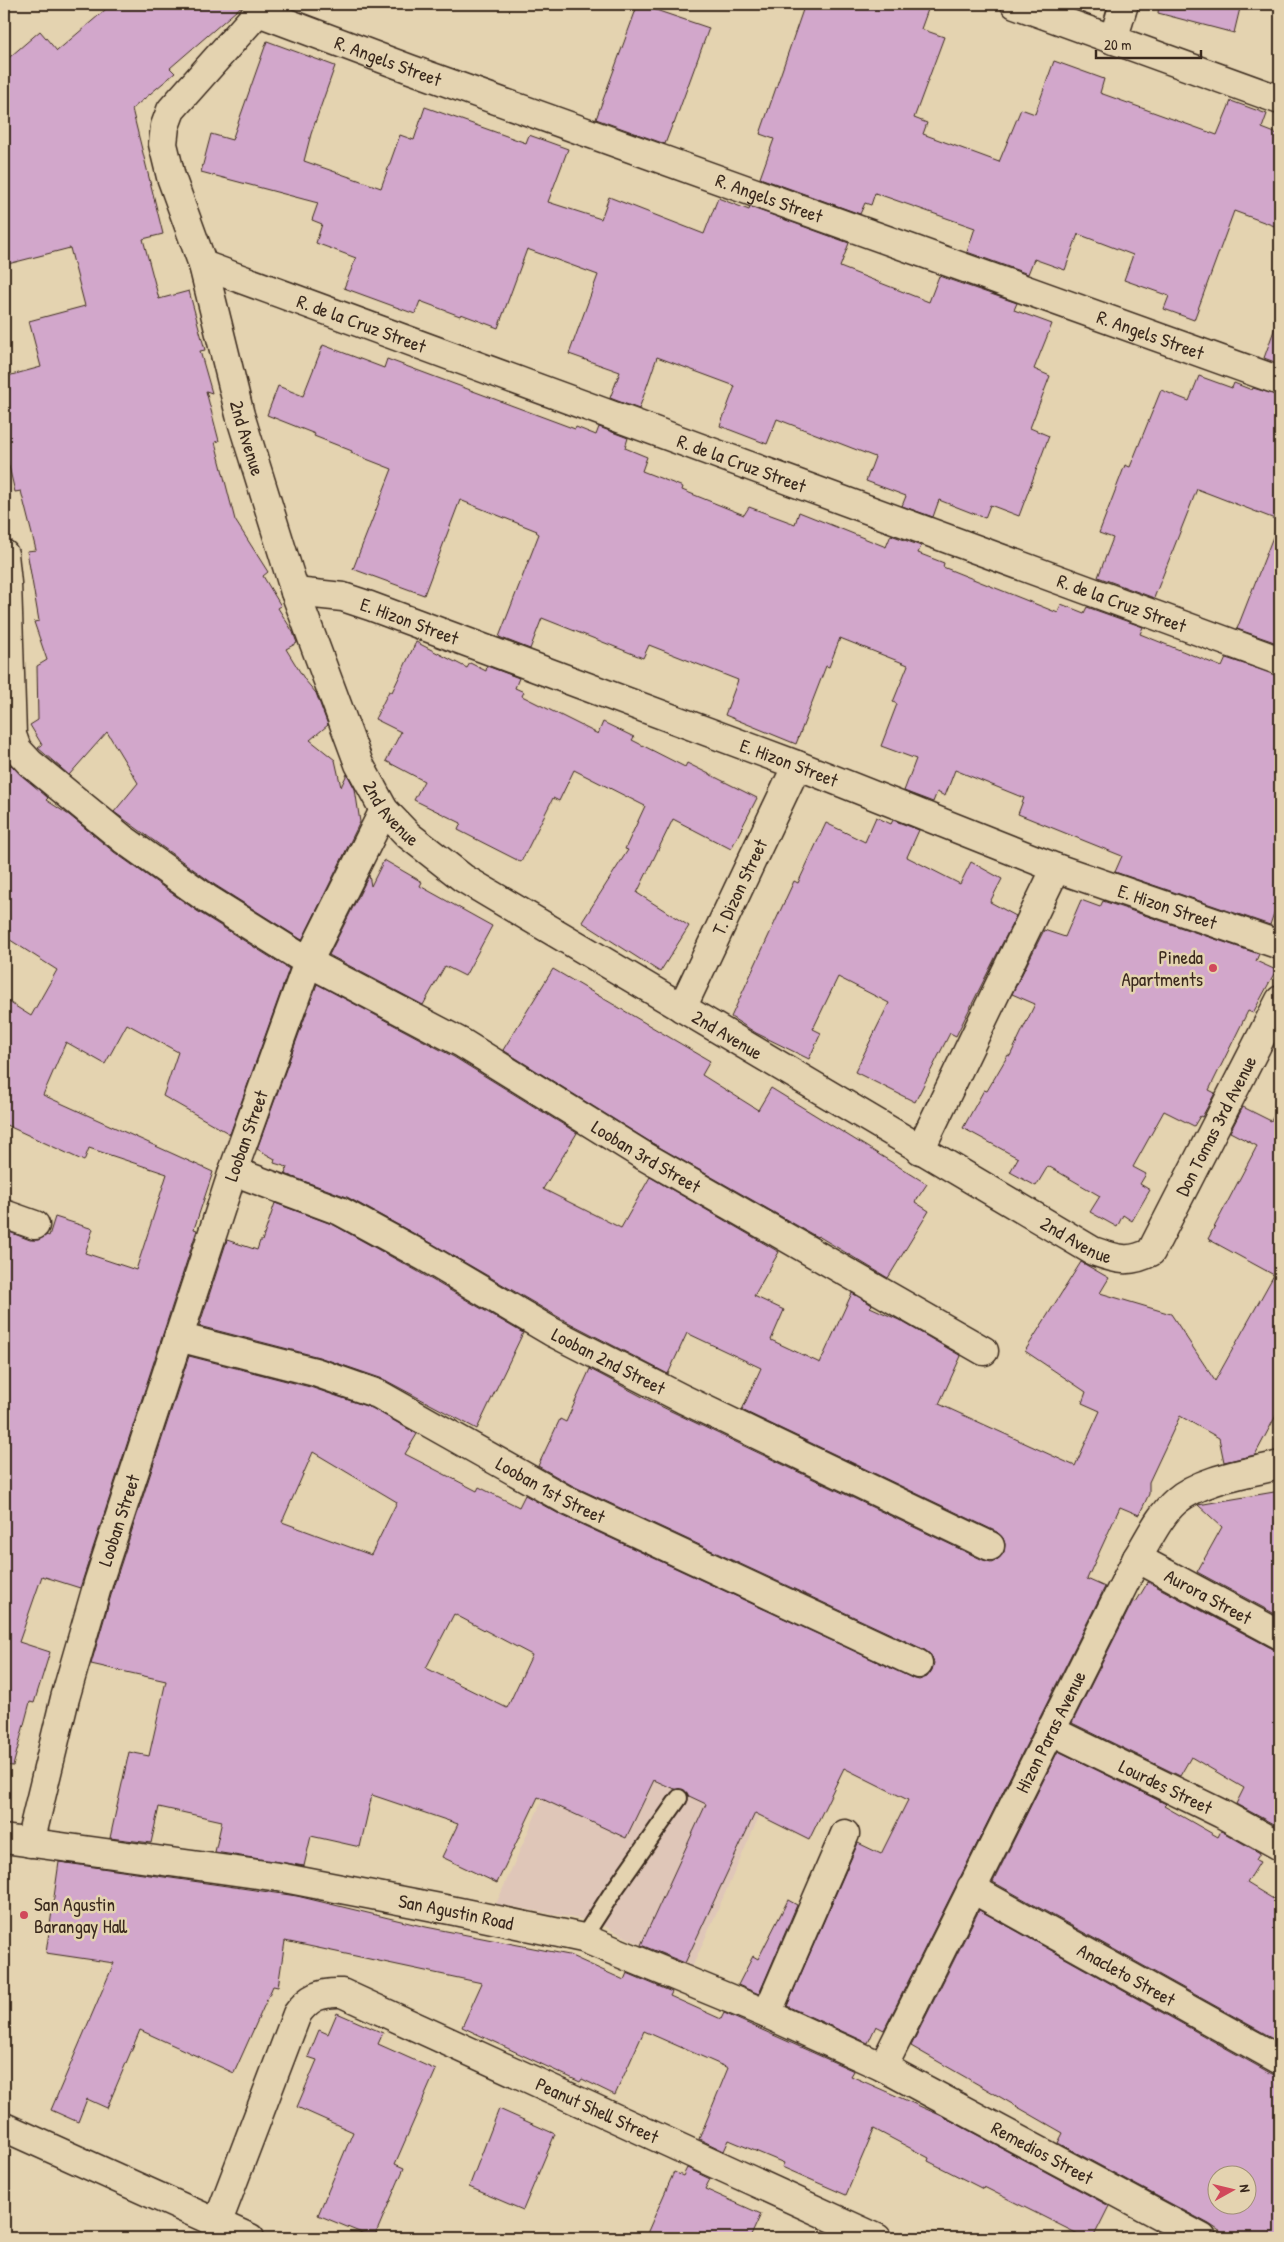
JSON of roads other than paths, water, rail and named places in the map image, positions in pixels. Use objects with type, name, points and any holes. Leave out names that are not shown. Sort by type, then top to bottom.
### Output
[{"type":"street","points":[[1015,4],[1280,100]]},
{"type":"street","points":[[1113,40],[1124,4]]},
{"type":"street","name":"2nd Avenue","points":[[264,8],[171,110],[165,126],[163,144],[171,177],[203,265],[240,415],[295,592],[359,764],[384,810],[408,835],[463,878],[1093,1251],[1113,1258],[1128,1260],[1135,1260],[1151,1252]]},
{"type":"street","name":"R. Angels Street","points":[[264,8],[410,69],[1280,381]]},
{"type":"street","name":"R. de la Cruz Street","points":[[203,265],[1280,661]]},
{"type":"street","points":[[4,554],[10,708],[12,736],[17,749],[30,763],[123,839],[206,898],[308,962]]},
{"type":"street","name":"E. Hizon Street","points":[[295,592],[343,597],[370,606],[797,765],[1056,868],[1280,945]]},
{"type":"street","name":"T. Dizon Street","points":[[682,1008],[797,765]]},
{"type":"street","name":"Looban Street","points":[[17,1841],[65,1698],[178,1337],[233,1171],[308,962],[384,810]]},
{"type":"street","points":[[920,1150],[1056,868]]},
{"type":"street","name":"Looban 3rd Street","points":[[308,962],[462,1043],[644,1156],[984,1351]]},
{"type":"street","name":"Don Tomas 3rd Avenue","points":[[1151,1252],[1280,1000]]},
{"type":"street","name":"Looban 2nd Street","points":[[233,1171],[340,1211],[424,1257],[552,1332],[683,1399],[990,1546]]},
{"type":"street","points":[[4,1214],[35,1225]]},
{"type":"street","name":"Looban 1st Street","points":[[178,1337],[315,1372],[378,1394],[566,1500],[918,1664]]},
{"type":"street","name":"Hizon Paras Avenue","points":[[883,2067],[1137,1558],[1164,1514],[1176,1501],[1192,1489],[1280,1465]]},
{"type":"street","name":"Aurora Street","points":[[1137,1558],[1280,1634]]},
{"type":"street","name":"Lourdes Street","points":[[1050,1730],[1222,1814],[1280,1846]]},
{"type":"street","points":[[767,2014],[845,1834]]},
{"type":"street","name":"San Agustin Road","points":[[17,1841],[279,1877],[583,1938],[767,2014],[883,2067]]},
{"type":"street","name":"Anacleto Street","points":[[971,1888],[1280,2060]]},
{"type":"street","name":"Peanut Shell Street","points":[[217,2224],[297,2014],[306,2002],[315,1996],[329,1992],[342,1993],[877,2238]]},
{"type":"street","name":"Remedios Street","points":[[883,2067],[1202,2238]]},
{"type":"street","points":[[4,2127],[250,2238]]},
{"type":"lane","points":[[583,1938],[612,1893],[679,1798]]},
{"type":"place","name":"Pineda Apartments","points":[[1213,968]]},
{"type":"place","name":"San Agustin Barangay Hall","points":[[24,1915]]}]
